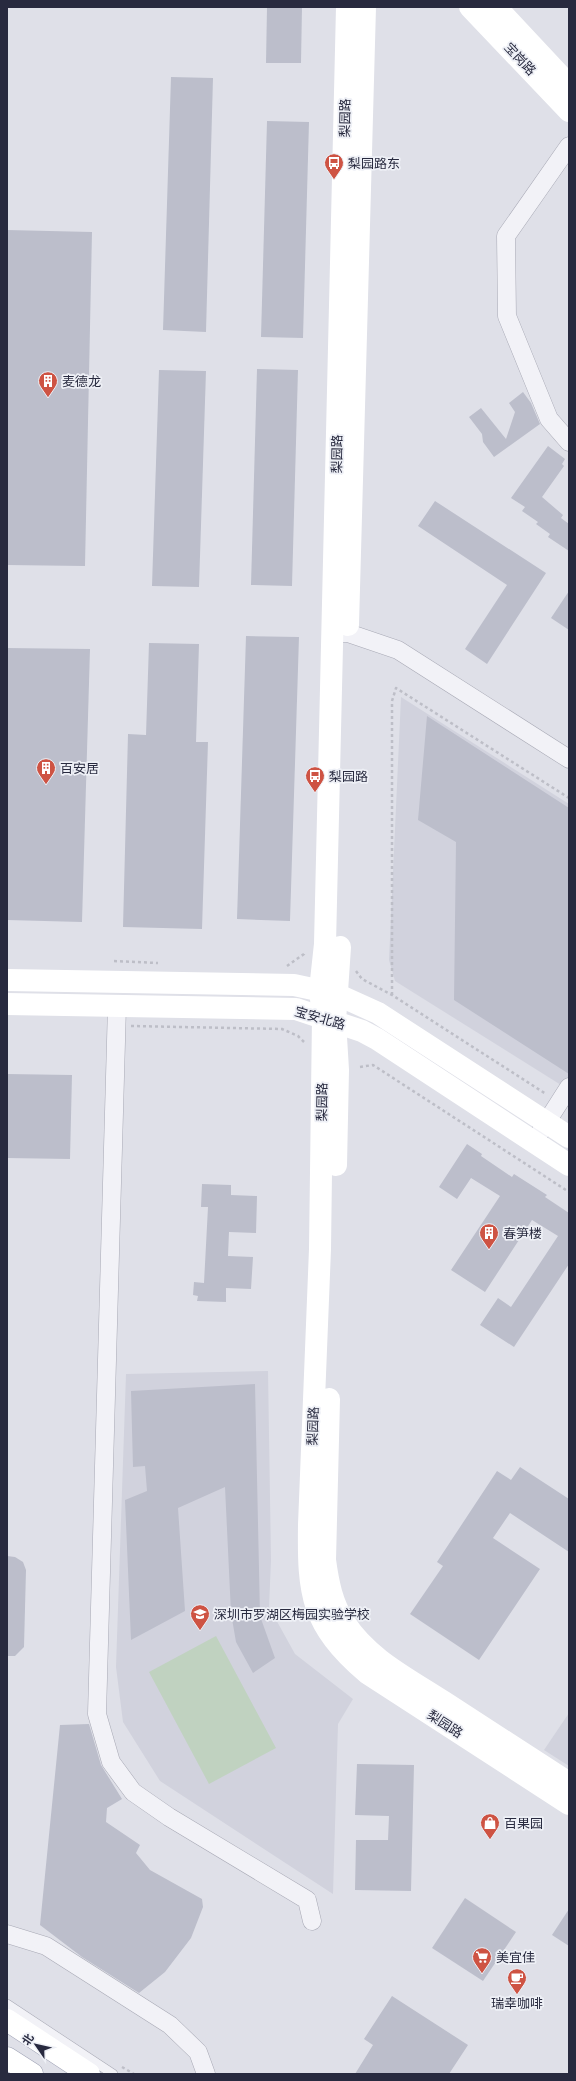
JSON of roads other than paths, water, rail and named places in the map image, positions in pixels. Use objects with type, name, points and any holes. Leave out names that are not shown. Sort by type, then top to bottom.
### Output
[{"type":"street","name":"梨园路","points":[[347,7],[340,633],[340,958],[328,992],[329,1019],[309,1547],[311,1591],[320,1616],[331,1637],[347,1656],[367,1673],[569,1804]]},
{"type":"street","name":"梨园路","points":[[340,633],[365,7]]},
{"type":"street","name":"宝岗路","points":[[470,7],[569,111]]},
{"type":"street","name":"宝岗路","points":[[496,7],[569,85]]},
{"type":"street","points":[[569,146],[506,236],[507,316],[549,419],[569,442]]},
{"type":"street","points":[[340,633],[398,650],[569,759]]},
{"type":"street","name":"宝安北路","points":[[7,980],[288,985],[328,992],[378,1013],[569,1137]]},
{"type":"street","name":"宝安北路","points":[[7,1004],[116,1016],[296,1009],[362,1031],[377,1039],[569,1165]]},
{"type":"street","points":[[116,1016],[97,1714],[111,1762],[133,1792],[169,1816],[307,1900],[312,1921]]},
{"type":"street","name":"梨园路","points":[[329,1019],[338,1070],[325,1560],[328,1581],[334,1603],[344,1622],[358,1640],[373,1654],[569,1783]]},
{"type":"street","points":[[534,1142],[569,1087]]},
{"type":"street","points":[[7,1934],[46,1946],[170,2026],[198,2052],[206,2074]]},
{"type":"street","points":[[7,2020],[89,2074]]},
{"type":"street","points":[[7,2058],[32,2074]]},
{"type":"lane","points":[[7,2004],[113,2074]]},
{"type":"place","name":"梨园路东","points":[[334,180]]},
{"type":"place","name":"麦德龙","points":[[48,398]]},
{"type":"place","name":"百安居","points":[[46,785]]},
{"type":"place","name":"梨园路","points":[[315,793]]},
{"type":"place","name":"春笋楼","points":[[489,1250]]},
{"type":"place","name":"深圳市罗湖区梅园实验学校","points":[[200,1631]]},
{"type":"place","name":"百果园","points":[[490,1840]]},
{"type":"place","name":"美宜佳","points":[[482,1974]]},
{"type":"place","name":"瑞幸咖啡","points":[[517,1995]]}]
